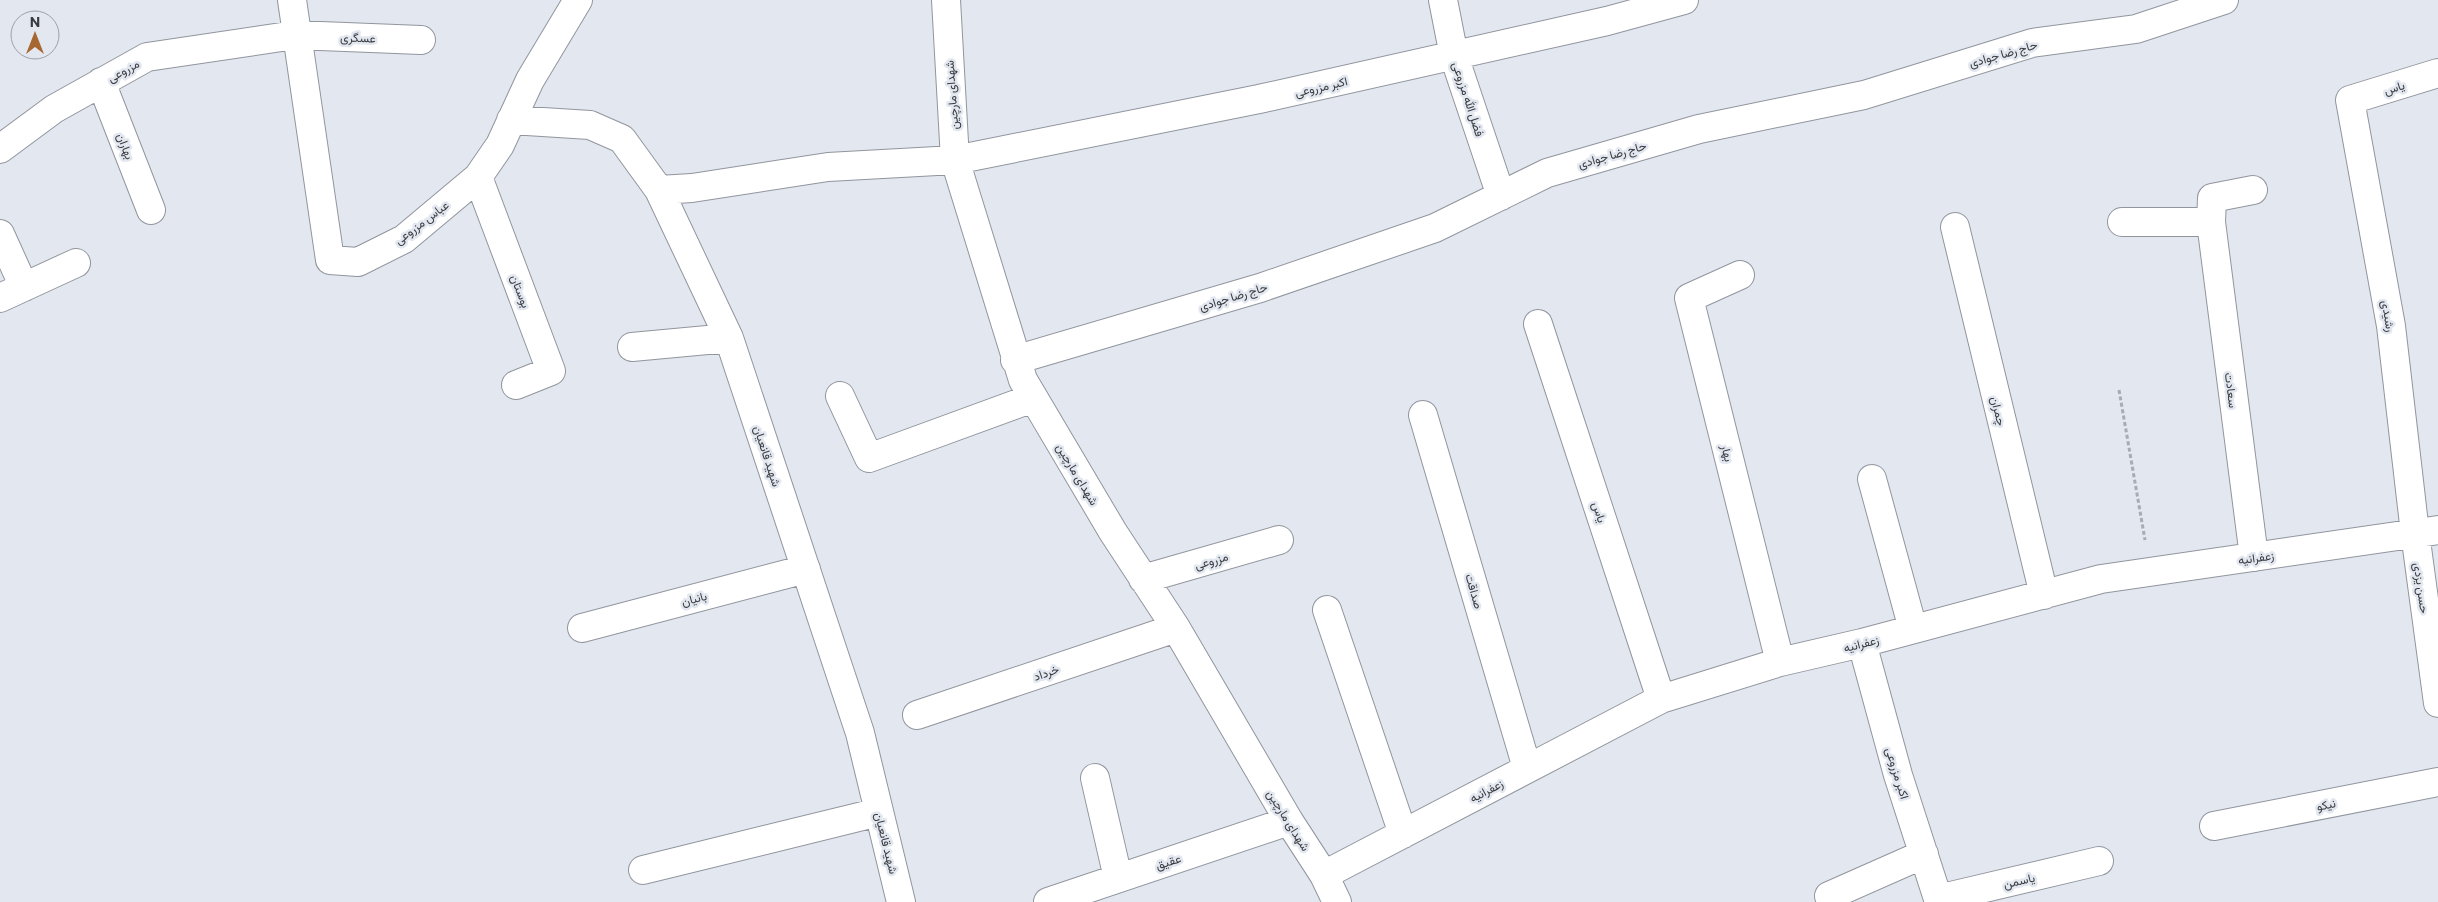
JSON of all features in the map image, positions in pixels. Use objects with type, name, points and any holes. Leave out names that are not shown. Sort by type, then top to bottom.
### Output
[{"type":"street","name":"عباس مزروعی","points":[[292,0],[295,35],[330,260],[358,262],[404,239],[478,177],[500,145],[530,80],[578,0]]},
{"type":"street","name":"شهدای مارچین","points":[[946,0],[955,160],[1022,380],[1112,532],[1176,628],[1289,821],[1324,875],[1337,902]]},
{"type":"street","name":"فضل الله مزروعی","points":[[1443,0],[1454,56],[1500,196]]},
{"type":"street","name":"اکبر مزروعی","points":[[659,190],[692,188],[828,167],[955,160],[1259,99],[1608,21],[1684,0]]},
{"type":"street","name":"حاج رضا جوادی","points":[[1015,360],[1260,288],[1435,228],[1547,173],[1698,129],[1864,94],[2032,43],[2136,29],[2224,0]]},
{"type":"street","name":"عسگری","points":[[295,35],[421,40]]},
{"type":"street","name":"مزروعی","points":[[0,149],[54,109],[146,57],[295,35]]},
{"type":"street","name":"یاس","points":[[2350,100],[2438,73]]},
{"type":"street","name":"بهاران","points":[[101,82],[150,210]]},
{"type":"street","name":"رشیدی","points":[[2350,100],[2426,532]]},
{"type":"street","name":"شهید قانعیان","points":[[511,120],[542,124],[590,125],[622,139],[659,190],[728,338],[860,734],[901,902]]},
{"type":"street","name":"بوستان","points":[[478,177],[551,371],[516,385]]},
{"type":"street","name":"سعادت","points":[[2253,190],[2212,198],[2211,222],[2254,557]]},
{"type":"street","points":[[2122,222],[2211,222]]},
{"type":"street","name":"چمران","points":[[1955,228],[2044,595]]},
{"type":"street","points":[[0,234],[12,292],[76,263]]},
{"type":"street","name":"بهار","points":[[1740,274],[1689,298],[1780,662]]},
{"type":"street","name":"یاس","points":[[1538,324],[1661,699]]},
{"type":"street","points":[[632,347],[728,338]]},
{"type":"street","points":[[840,396],[869,458],[1033,398]]},
{"type":"street","name":"صداقت","points":[[1423,415],[1527,768]]},
{"type":"street","points":[[1872,479],[1913,629]]},
{"type":"street","name":"زعفرانیه","points":[[1324,875],[1661,699],[1780,662],[1862,643],[2101,579],[2426,532]]},
{"type":"street","name":"حسن یزدی","points":[[2426,532],[2438,703]]},
{"type":"street","name":"مزروعی","points":[[1143,579],[1279,540]]},
{"type":"street","name":"بانیان","points":[[582,628],[806,569]]},
{"type":"street","points":[[1327,610],[1402,834]]},
{"type":"street","name":"خرداد","points":[[917,715],[1176,628]]},
{"type":"street","name":"اکبر مزروعی","points":[[1862,643],[1898,775],[1939,901]]},
{"type":"street","points":[[1095,778],[1118,878]]},
{"type":"street","name":"نیکو","points":[[2214,826],[2438,782]]},
{"type":"street","points":[[643,870],[879,812]]},
{"type":"street","name":"عقیق","points":[[1048,902],[1289,821]]},
{"type":"street","points":[[1829,896],[1924,854]]},
{"type":"street","name":"یاسمن","points":[[1939,901],[2099,861]]},
{"type":"path","points":[[2119,390],[2150,572]]}]
